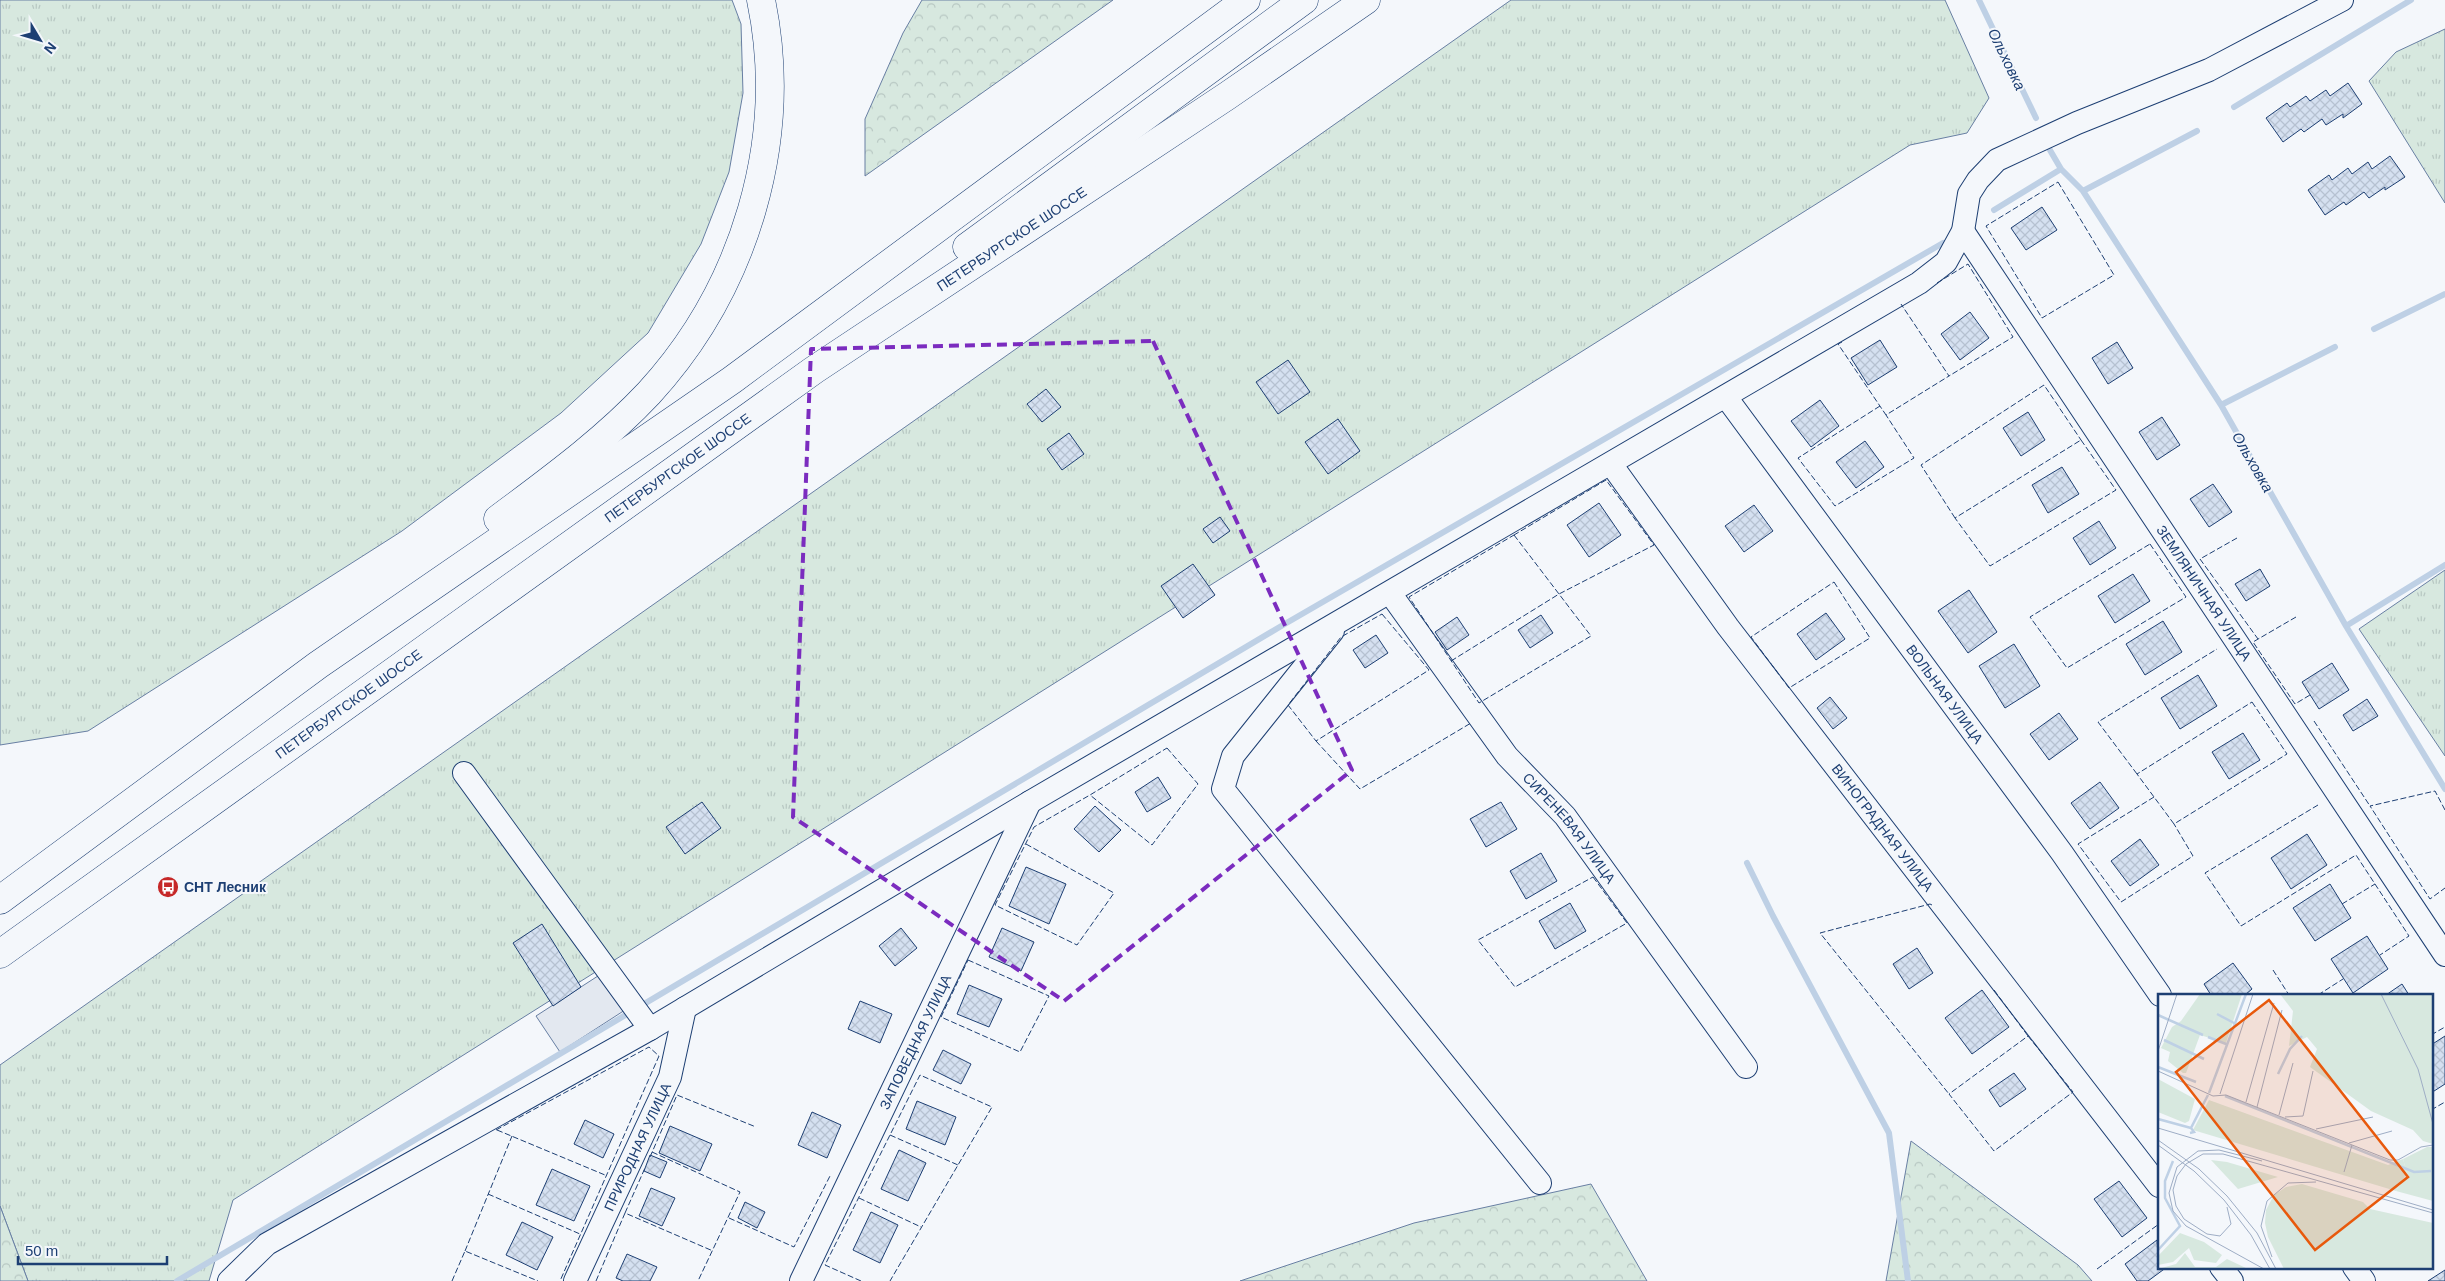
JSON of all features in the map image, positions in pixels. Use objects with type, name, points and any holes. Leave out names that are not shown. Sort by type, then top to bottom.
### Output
[{"type":"main road","points":[[318,665],[460,548],[576,460],[648,393],[691,340],[729,273],[750,216],[759,183],[768,124],[770,81],[768,47],[761,0]]},
{"type":"main road","points":[[0,900],[318,665],[732,380],[1246,0]]},
{"type":"main road","points":[[814,370],[897,298],[1304,0]]},
{"type":"main road","name":"ПЕТЕРБУРГСКОЕ ШОССЕ","points":[[0,954],[814,370],[1227,96],[1366,0]]},
{"type":"street","points":[[228,1281],[267,1244],[640,1015],[685,1008],[1030,802],[1920,283],[1946,262],[1963,232],[1969,194],[1978,180],[1997,160],[2077,123],[2209,70],[2342,0]]},
{"type":"street","name":"ЗЕМЛЯНИЧНАЯ УЛИЦА","points":[[1963,232],[2445,955]]},
{"type":"street","name":"ВОЛЬНАЯ УЛИЦА","points":[[1726,397],[2062,853],[2159,994]]},
{"type":"street","name":"ВИНОГРАДНАЯ УЛИЦА","points":[[1611,464],[1728,627],[2158,1185]]},
{"type":"street","name":"СИРЕНЕВАЯ УЛИЦА","points":[[1390,593],[1507,756],[1566,816],[1746,1067]]},
{"type":"street","points":[[1342,621],[1233,756],[1223,790],[1540,1183]]},
{"type":"street","points":[[464,773],[640,1015]]},
{"type":"street","name":"ЗАПОВЕДНАЯ УЛИЦА","points":[[801,1281],[1030,802]]},
{"type":"street","name":"ПРИРОДНАЯ УЛИЦА","points":[[575,1281],[670,1077],[685,1008]]},
{"type":"street","points":[[2223,1268],[2232,1281]]},
{"type":"street","points":[[2355,1268],[2364,1281]]},
{"type":"highlighted area","points":[[1153,341],[1352,770],[1064,1001],[793,817],[811,349]]},
{"type":"green space","points":[[0,0],[732,0],[741,24],[743,93],[729,172],[701,244],[648,333],[561,413],[402,531],[88,731],[0,745]]},
{"type":"green space","points":[[922,0],[1113,0],[865,176],[865,119],[903,33]]},
{"type":"green space","points":[[1511,0],[1945,0],[1989,98],[1967,133],[1910,145],[233,1200],[209,1281],[28,1281],[0,1206],[0,1065]]},
{"type":"green space","points":[[2445,29],[2445,203],[2369,81],[2396,52]]},
{"type":"green space","points":[[2445,570],[2445,756],[2359,629]]},
{"type":"green space","points":[[1911,1141],[2078,1265],[2092,1281],[1886,1281]]},
{"type":"green space","points":[[1591,1184],[1647,1281],[1240,1281],[1414,1223]]},
{"type":"green space","points":[[0,1206],[28,1281],[0,1281]]},
{"type":"shaded area","points":[[601,974],[625,1010],[560,1052],[536,1016]]},
{"type":"building","points":[[2348,83],[2362,104],[2343,118],[2343,114],[2326,125],[2322,119],[2304,132],[2301,129],[2283,142],[2266,118],[2287,103],[2290,107],[2306,96],[2310,101],[2326,90],[2330,96]]},
{"type":"building","points":[[2390,156],[2405,177],[2369,198],[2364,192],[2346,205],[2344,202],[2325,215],[2308,190],[2329,175],[2332,180],[2348,168],[2352,174],[2368,162],[2372,169]]},
{"type":"building","points":[[2042,207],[2057,230],[2026,250],[2011,228]]},
{"type":"building","points":[[1970,312],[1989,338],[1960,360],[1941,334]]},
{"type":"building","points":[[1880,340],[1897,367],[1868,385],[1851,358]]},
{"type":"building","points":[[2117,342],[2133,368],[2108,384],[2092,358]]},
{"type":"building","points":[[1288,360],[1310,392],[1278,414],[1256,382]]},
{"type":"building","points":[[1046,389],[1061,407],[1042,422],[1027,404]]},
{"type":"building","points":[[1820,400],[1839,426],[1811,447],[1791,421]]},
{"type":"building","points":[[2028,412],[2045,440],[2021,456],[2003,428]]},
{"type":"building","points":[[2162,417],[2180,445],[2157,460],[2139,432]]},
{"type":"building","points":[[1338,419],[1360,451],[1328,474],[1305,442]]},
{"type":"building","points":[[1069,433],[1084,454],[1062,470],[1047,449]]},
{"type":"building","points":[[1865,441],[1884,467],[1856,488],[1836,462]]},
{"type":"building","points":[[2062,467],[2079,494],[2048,513],[2032,485]]},
{"type":"building","points":[[2213,484],[2232,512],[2209,527],[2190,499]]},
{"type":"building","points":[[1599,503],[1621,535],[1589,557],[1567,525]]},
{"type":"building","points":[[1754,505],[1773,531],[1744,552],[1725,526]]},
{"type":"building","points":[[1220,517],[1230,531],[1213,543],[1203,529]]},
{"type":"building","points":[[2099,521],[2116,548],[2090,565],[2073,538]]},
{"type":"building","points":[[1193,564],[1215,595],[1183,618],[1161,586]]},
{"type":"building","points":[[2260,569],[2270,586],[2246,601],[2235,584]]},
{"type":"building","points":[[2133,574],[2150,601],[2115,623],[2098,596]]},
{"type":"building","points":[[1969,590],[1997,632],[1968,653],[1938,611]]},
{"type":"building","points":[[1826,613],[1845,639],[1816,660],[1797,634]]},
{"type":"building","points":[[1541,615],[1553,633],[1530,648],[1518,630]]},
{"type":"building","points":[[1457,617],[1469,635],[1447,650],[1435,632]]},
{"type":"building","points":[[2163,621],[2182,652],[2145,675],[2126,644]]},
{"type":"building","points":[[1376,635],[1388,653],[1365,668],[1353,650]]},
{"type":"building","points":[[2014,644],[2040,686],[2005,708],[1979,666]]},
{"type":"building","points":[[2332,663],[2349,690],[2319,709],[2302,682]]},
{"type":"building","points":[[2198,675],[2217,706],[2180,729],[2161,698]]},
{"type":"building","points":[[1830,697],[1847,718],[1833,729],[1817,708]]},
{"type":"building","points":[[2367,699],[2378,716],[2353,731],[2343,715]]},
{"type":"building","points":[[2059,713],[2078,739],[2049,760],[2030,734]]},
{"type":"building","points":[[2243,733],[2260,760],[2229,779],[2212,752]]},
{"type":"building","points":[[1158,777],[1171,798],[1147,812],[1135,792]]},
{"type":"building","points":[[2100,782],[2119,808],[2090,829],[2071,803]]},
{"type":"building","points":[[702,802],[721,828],[685,854],[666,827]]},
{"type":"building","points":[[1501,802],[1517,829],[1486,847],[1470,819]]},
{"type":"building","points":[[1095,806],[1121,830],[1099,852],[1074,829]]},
{"type":"building","points":[[2307,834],[2327,865],[2291,889],[2271,858]]},
{"type":"building","points":[[2140,839],[2159,865],[2130,886],[2111,861]]},
{"type":"building","points":[[1541,853],[1557,881],[1526,899],[1510,871]]},
{"type":"building","points":[[1026,867],[1066,884],[1049,924],[1009,906]]},
{"type":"building","points":[[2330,884],[2351,918],[2315,941],[2293,908]]},
{"type":"building","points":[[1570,903],[1586,931],[1555,949],[1539,921]]},
{"type":"building","points":[[542,924],[581,987],[553,1006],[513,943]]},
{"type":"building","points":[[901,928],[917,948],[895,966],[879,946]]},
{"type":"building","points":[[1002,928],[1034,942],[1021,971],[989,957]]},
{"type":"building","points":[[2367,936],[2388,969],[2353,993],[2331,959]]},
{"type":"building","points":[[1917,948],[1933,973],[1909,989],[1893,964]]},
{"type":"building","points":[[2233,963],[2252,989],[2246,994],[2210,994],[2204,984]]},
{"type":"building","points":[[2402,984],[2408,994],[2387,994]]},
{"type":"building","points":[[969,985],[1002,999],[989,1027],[957,1014]]},
{"type":"building","points":[[1982,990],[2009,1027],[1972,1054],[1945,1018]]},
{"type":"building","points":[[860,1001],[892,1014],[880,1043],[848,1029]]},
{"type":"building","points":[[2445,1036],[2445,1084],[2432,1092],[2432,1044]]},
{"type":"building","points":[[943,1050],[971,1064],[961,1084],[933,1070]]},
{"type":"building","points":[[2014,1073],[2026,1089],[2000,1107],[1989,1090]]},
{"type":"building","points":[[917,1101],[956,1117],[945,1145],[906,1129]]},
{"type":"building","points":[[812,1112],[841,1125],[827,1158],[798,1145]]},
{"type":"building","points":[[585,1120],[614,1134],[603,1158],[574,1144]]},
{"type":"building","points":[[670,1126],[712,1144],[700,1171],[659,1153]]},
{"type":"building","points":[[899,1150],[926,1163],[908,1201],[881,1189]]},
{"type":"building","points":[[650,1155],[667,1162],[660,1178],[644,1171]]},
{"type":"building","points":[[552,1169],[590,1186],[574,1221],[536,1205]]},
{"type":"building","points":[[2119,1181],[2147,1218],[2122,1237],[2094,1199]]},
{"type":"building","points":[[651,1188],[675,1198],[662,1226],[639,1216]]},
{"type":"building","points":[[745,1202],[765,1212],[757,1228],[738,1218]]},
{"type":"building","points":[[871,1212],[898,1225],[880,1263],[853,1250]]},
{"type":"building","points":[[522,1222],[553,1237],[537,1270],[506,1255]]},
{"type":"building","points":[[2157,1240],[2158,1268],[2166,1268],[2148,1281],[2137,1281],[2125,1264]]},
{"type":"building","points":[[627,1254],[657,1267],[650,1281],[623,1281],[616,1278]]},
{"type":"building","points":[[2445,1270],[2445,1281],[2428,1281]]},
{"type":"waterway","name":"Ольховка","points":[[1979,0],[2036,118]]},
{"type":"waterway","points":[[2234,107],[2411,0]]},
{"type":"waterway","points":[[2083,191],[2197,131]]},
{"type":"waterway","name":"Ольховка","points":[[2047,145],[2061,169],[2083,191],[2221,405],[2346,626],[2445,789]]},
{"type":"waterway","points":[[1994,210],[2061,169]]},
{"type":"waterway","points":[[177,1281],[1283,625],[1943,243]]},
{"type":"waterway","points":[[2374,329],[2445,294]]},
{"type":"waterway","points":[[2221,405],[2335,347]]},
{"type":"waterway","points":[[2346,626],[2445,565]]},
{"type":"waterway","points":[[1747,863],[1773,916],[1889,1133],[1908,1281]]},
{"type":"fence","points":[[2058,182],[2114,275],[2042,318],[1986,226],[2058,182]]},
{"type":"fence","points":[[1937,283],[1968,264],[2013,337],[1949,376]]},
{"type":"fence","points":[[1842,342],[1838,344],[1886,415],[1949,376],[1901,304]]},
{"type":"fence","points":[[1955,518],[1921,465],[2044,385],[2081,440]]},
{"type":"fence","points":[[1880,406],[1798,458],[1835,506],[1914,458],[1886,415]]},
{"type":"fence","points":[[2081,440],[2116,490],[1990,566],[1955,518],[2081,440]]},
{"type":"fence","points":[[1451,661],[1559,594],[1654,545],[1606,480],[1514,535]]},
{"type":"fence","points":[[1514,535],[1591,636],[1479,703],[1409,597],[1514,535]]},
{"type":"fence","points":[[2237,538],[2200,559],[2258,639]]},
{"type":"fence","points":[[2150,544],[2186,597],[2067,668],[2030,617],[2150,544]]},
{"type":"fence","points":[[1834,582],[1870,638],[1789,688],[1751,637],[1834,582]]},
{"type":"fence","points":[[1382,614],[1429,670],[1316,741],[1288,705],[1341,637],[1382,614]]},
{"type":"fence","points":[[2296,617],[2253,642],[2295,704],[2310,695]]},
{"type":"fence","points":[[2137,774],[2098,722],[2217,649]]},
{"type":"fence","points":[[2252,702],[2287,754],[2174,824],[2137,774],[2252,702]]},
{"type":"fence","points":[[2314,721],[2370,806]]},
{"type":"fence","points":[[1316,741],[1360,789],[1471,723]]},
{"type":"fence","points":[[1167,748],[1198,784],[1152,845],[1090,795],[1167,748]]},
{"type":"fence","points":[[2445,810],[2435,791],[2370,806],[2430,899],[2445,888]]},
{"type":"fence","points":[[1026,844],[1114,893],[1077,945],[995,905],[1034,827],[1090,795]]},
{"type":"fence","points":[[2154,797],[2078,844],[2121,902],[2193,856],[2174,824]]},
{"type":"fence","points":[[2318,805],[2205,873],[2241,926],[2356,855],[2409,936],[2380,955]]},
{"type":"fence","points":[[1593,877],[1627,923],[1515,987],[1478,940],[1593,877]]},
{"type":"fence","points":[[2342,904],[2375,884]]},
{"type":"fence","points":[[1932,905],[1820,933],[1949,1094]]},
{"type":"fence","points":[[968,960],[1049,996],[1020,1052],[941,1017],[968,960]]},
{"type":"fence","points":[[2273,970],[2288,994]]},
{"type":"fence","points":[[2320,994],[2343,979]]},
{"type":"fence","points":[[1994,990],[2028,1036]]},
{"type":"fence","points":[[2432,1034],[2445,1027]]},
{"type":"fence","points":[[2028,1036],[2073,1092],[1994,1151],[1949,1094],[2028,1036]]},
{"type":"fence","points":[[496,1130],[649,1047],[659,1056],[560,1281]]},
{"type":"fence","points":[[861,1281],[825,1265],[920,1075],[992,1107],[890,1281]]},
{"type":"fence","points":[[650,1157],[677,1095],[756,1127]]},
{"type":"fence","points":[[2432,1109],[2445,1102]]},
{"type":"fence","points":[[497,1130],[605,1175]]},
{"type":"fence","points":[[890,1135],[958,1165]]},
{"type":"fence","points":[[465,1251],[512,1136]]},
{"type":"fence","points":[[652,1152],[740,1192],[698,1281]]},
{"type":"fence","points":[[625,1213],[645,1168]]},
{"type":"fence","points":[[729,1218],[794,1247],[831,1174]]},
{"type":"fence","points":[[488,1194],[580,1234]]},
{"type":"fence","points":[[859,1198],[921,1227]]},
{"type":"fence","points":[[596,1281],[625,1213],[713,1251]]},
{"type":"fence","points":[[2097,1269],[2158,1225]]},
{"type":"fence","points":[[452,1281],[465,1251],[538,1281]]},
{"type":"place","name":"СНТ Лесник","points":[[168,887]]}]
